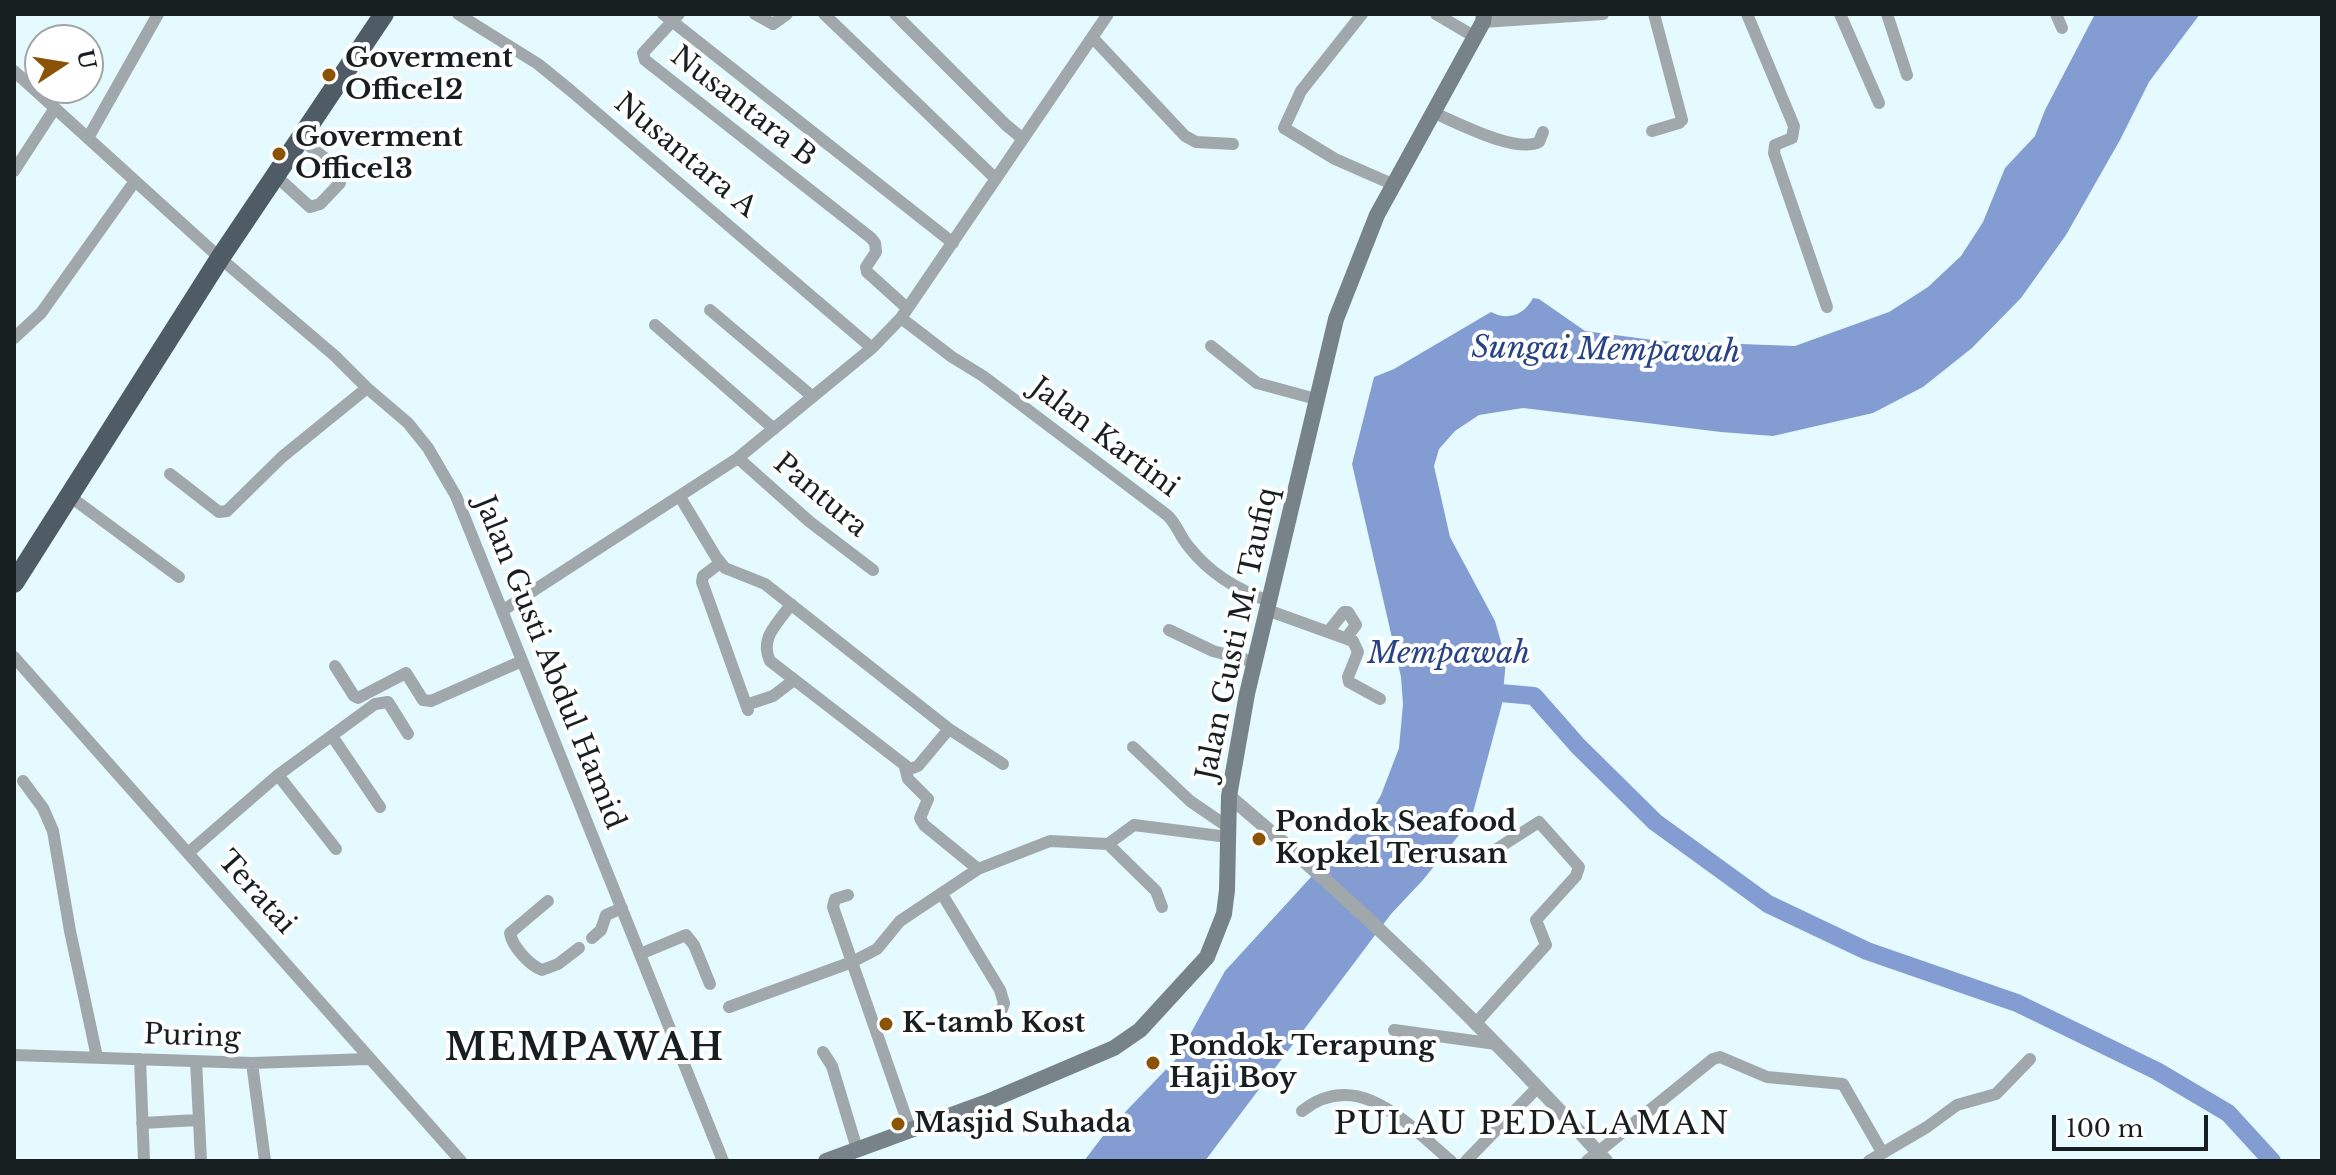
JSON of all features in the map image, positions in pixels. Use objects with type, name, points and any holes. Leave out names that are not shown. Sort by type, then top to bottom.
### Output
[{"type":"highway","points":[[14,583],[220,258],[384,14]]},
{"type":"main road","name":"Jalan Gusti M. Taufiq","points":[[826,1161],[863,1152],[910,1129],[987,1102],[1096,1057],[1140,1030],[1207,957],[1224,914],[1229,796],[1255,662],[1336,319],[1353,270],[1392,184],[1481,24]]},
{"type":"street","points":[[88,138],[158,14]]},
{"type":"street","name":"Nusantara A","points":[[458,14],[528,58],[570,90],[872,348]]},
{"type":"street","points":[[755,14],[773,24],[787,14]]},
{"type":"street","points":[[824,14],[996,179]]},
{"type":"street","points":[[895,14],[1023,139]]},
{"type":"street","points":[[502,611],[738,458],[872,348],[904,313],[1108,14]]},
{"type":"street","points":[[1362,14],[1301,91],[1284,128],[1335,159],[1392,184]]},
{"type":"street","points":[[1436,14],[1481,24],[1603,14]]},
{"type":"street","points":[[1652,131],[1682,120],[1654,14]]},
{"type":"street","points":[[1747,14],[1794,126],[1792,138],[1775,145],[1774,153],[1827,307]]},
{"type":"street","points":[[1840,14],[1879,103]]},
{"type":"street","points":[[1887,14],[1907,75]]},
{"type":"street","points":[[2056,14],[2062,28]]},
{"type":"street","name":"Nusantara B","points":[[904,313],[867,272],[866,267],[876,252],[871,238],[645,60],[643,53],[671,17],[953,243]]},
{"type":"street","points":[[1092,37],[1185,136],[1196,142],[1233,144]]},
{"type":"street","name":"Jalan Gusti Abdul Hamid","points":[[14,71],[408,423],[443,472],[456,496],[723,1161]]},
{"type":"street","points":[[14,171],[55,108]]},
{"type":"street","points":[[1432,112],[1512,144],[1534,145],[1539,142],[1543,132]]},
{"type":"street","points":[[276,176],[310,207],[320,204],[340,183],[337,168],[301,139]]},
{"type":"street","points":[[14,338],[41,313],[135,181]]},
{"type":"street","points":[[710,310],[813,397]]},
{"type":"street","name":"Jalan Kartini","points":[[904,313],[952,357],[983,376],[1167,515],[1187,546],[1227,583],[1268,606],[1347,637]]},
{"type":"street","points":[[655,325],[774,429]]},
{"type":"street","points":[[1211,346],[1257,383],[1316,399]]},
{"type":"street","points":[[170,474],[219,512],[227,511],[282,457],[367,388]]},
{"type":"street","name":"Pantura","points":[[738,458],[810,522],[873,570]]},
{"type":"street","points":[[68,495],[179,577]]},
{"type":"street","points":[[680,497],[720,563],[731,572],[765,584],[949,729],[1003,764]]},
{"type":"street","points":[[720,563],[703,576],[702,582],[747,707],[773,696],[794,680]]},
{"type":"street","points":[[791,604],[764,645],[770,661],[794,680],[905,767],[913,769],[918,766],[949,729]]},
{"type":"street","points":[[1328,632],[1344,612],[1348,612],[1356,625],[1347,637],[1353,641],[1358,652],[1349,682],[1380,699]]},
{"type":"street","points":[[1169,630],[1213,651],[1255,662]]},
{"type":"street","name":"Teratai","points":[[14,657],[461,1161]]},
{"type":"street","points":[[335,666],[358,698],[406,673],[423,700],[431,701],[522,661]]},
{"type":"street","points":[[188,853],[278,775],[375,704],[385,700],[388,702],[408,734]]},
{"type":"street","points":[[332,736],[380,807]]},
{"type":"street","points":[[1133,747],[1228,832]]},
{"type":"street","points":[[905,767],[908,779],[928,798],[920,818],[924,825],[978,869]]},
{"type":"street","points":[[278,775],[336,849]]},
{"type":"street","points":[[23,781],[43,808],[53,831],[70,931],[97,1057]]},
{"type":"street","points":[[1229,796],[1307,864],[1496,1044],[1597,1158],[1713,1059],[1722,1057],[1767,1077],[1843,1084],[1882,1152]]},
{"type":"street","points":[[1475,1024],[1546,945],[1536,920],[1576,876],[1579,867],[1539,822],[1481,859]]},
{"type":"street","points":[[729,1007],[852,962],[877,949],[900,921],[978,869],[1050,841],[1108,844],[1134,825],[1228,832]]},
{"type":"street","points":[[1108,844],[1156,891],[1162,907]]},
{"type":"street","points":[[942,894],[1000,990],[1004,1003],[1002,1009]]},
{"type":"street","points":[[848,895],[835,899],[833,907],[910,1129]]},
{"type":"street","points":[[548,901],[510,933],[512,941],[535,967],[542,970],[558,964],[579,948]]},
{"type":"street","points":[[592,938],[601,930],[606,915],[622,908]]},
{"type":"street","points":[[640,954],[686,935],[694,945],[710,984]]},
{"type":"street","points":[[1394,1030],[1496,1044]]},
{"type":"street","points":[[823,1052],[832,1066],[863,1152]]},
{"type":"street","name":"Puring","points":[[14,1055],[252,1063],[368,1059]]},
{"type":"street","points":[[140,1059],[144,1161]]},
{"type":"street","points":[[1869,1161],[1927,1127],[1957,1105],[1996,1094],[2030,1059]]},
{"type":"street","points":[[196,1061],[201,1161]]},
{"type":"street","points":[[252,1063],[265,1161]]},
{"type":"street","points":[[1466,1161],[1537,1088]]},
{"type":"street","points":[[1302,1111],[1318,1098],[1331,1095],[1384,1105],[1451,1161]]},
{"type":"street","points":[[142,1123],[198,1120]]},
{"type":"water","name":"Mempawah","points":[[2095,14],[2200,14],[2149,82],[2066,235],[2021,298],[1972,348],[1923,387],[1873,413],[1773,436],[1523,408],[1479,415],[1455,431],[1439,449],[1434,466],[1450,537],[1495,621],[1506,660],[1502,704],[1471,820],[1391,914],[1205,1161],[1084,1161],[1106,1132],[1177,1058],[1225,971],[1311,877],[1330,863],[1370,814],[1381,795],[1399,748],[1403,704],[1401,677],[1352,464],[1374,377],[1394,369],[1491,312],[1503,316],[1515,315],[1533,298],[1585,331],[1660,341],[1795,346],[1889,312],[1928,287],[1961,256],[1983,222],[2005,168],[2035,136],[2045,110]]},
{"type":"waterway","points":[[1478,691],[1534,696],[1578,746],[1655,822],[1768,904],[1867,951],[2017,1003],[2157,1071],[2228,1113],[2272,1161]]},
{"type":"place","name":"Goverment Office12","points":[[329,75]]},
{"type":"place","name":"Goverment Office13","points":[[279,154]]},
{"type":"place","name":"Pondok Seafood Kopkel Terusan","points":[[1259,839]]},
{"type":"place","name":"K-tamb Kost","points":[[886,1024]]},
{"type":"place","name":"Pondok Terapung Haji Boy","points":[[1153,1063]]},
{"type":"place","name":"Masjid Suhada","points":[[898,1124]]},
{"type":"district","name":"MEMPAWAH","points":[[585,1050]]},
{"type":"district","name":"PULAU PEDALAMAN","points":[[1532,1125]]},
{"type":"water label","name":"Sungai Mempawah","points":[[1606,351]]}]
